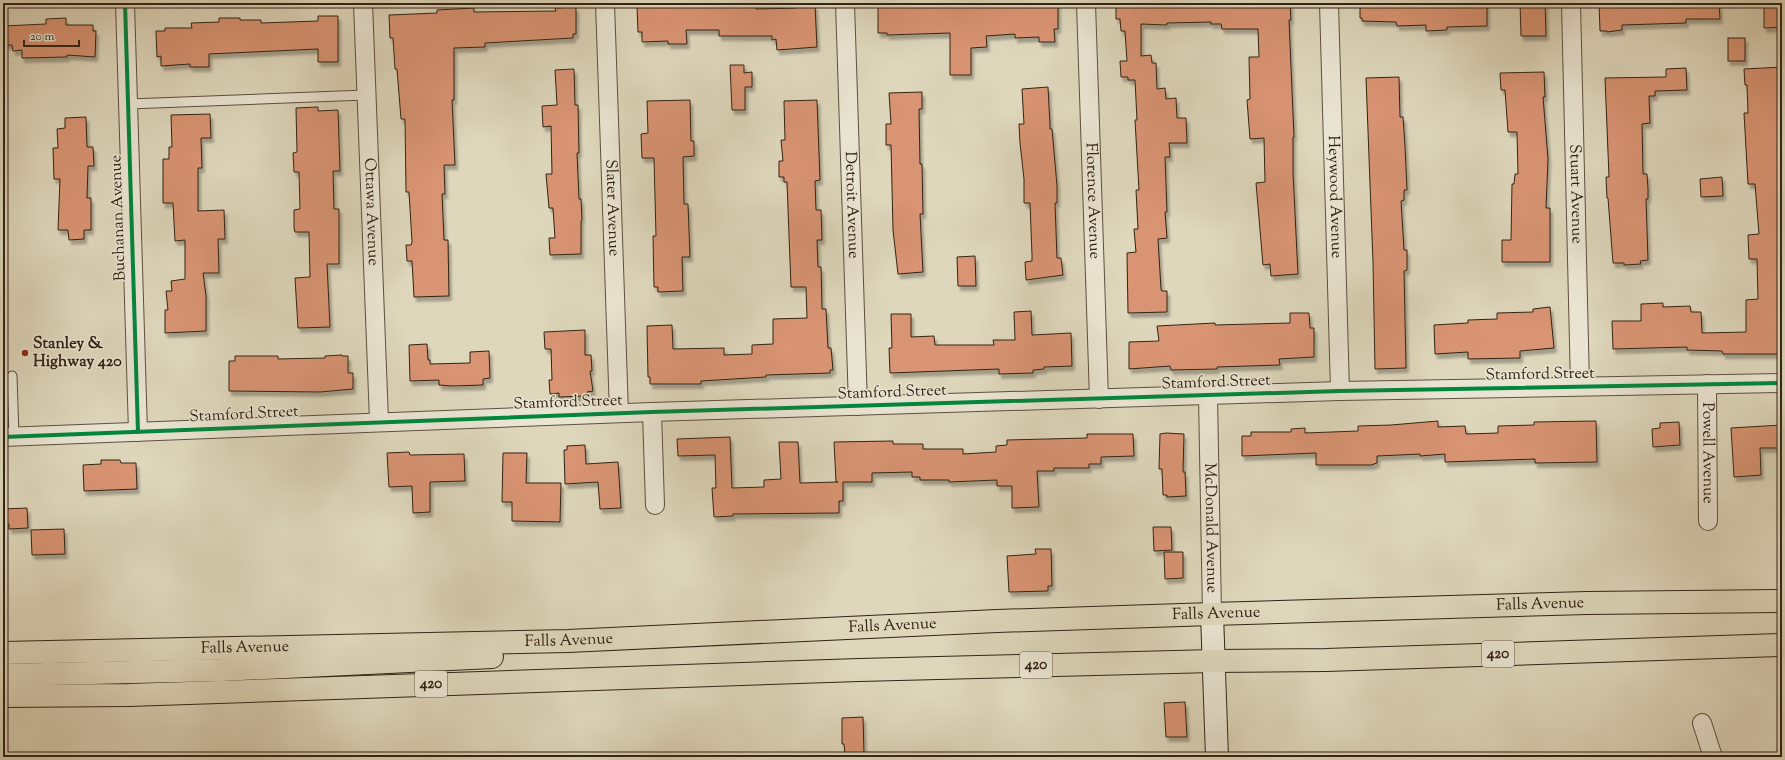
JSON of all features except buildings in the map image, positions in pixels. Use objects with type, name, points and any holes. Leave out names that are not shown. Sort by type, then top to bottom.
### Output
[{"type":"highway","name":"Falls Avenue","points":[[3,653],[568,641],[997,621],[1587,603],[1782,600]]},
{"type":"highway","points":[[3,675],[221,670],[535,655],[712,635]]},
{"type":"highway","name":"420","points":[[3,696],[129,694],[851,670],[1214,661],[1326,660],[1782,645]]},
{"type":"street","name":"Buchanan Avenue","points":[[125,3],[138,432]]},
{"type":"street","name":"Ottawa Avenue","points":[[363,3],[379,421]]},
{"type":"street","name":"Slater Avenue","points":[[605,3],[618,413]]},
{"type":"street","name":"Detroit Avenue","points":[[845,3],[858,406]]},
{"type":"street","name":"Florence Avenue","points":[[1086,3],[1099,399]]},
{"type":"street","name":"Heywood Avenue","points":[[1329,3],[1340,391]]},
{"type":"street","name":"Stuart Avenue","points":[[1571,3],[1580,386]]},
{"type":"street","name":"Stamford Street","points":[[8,437],[379,421],[1340,391],[1782,383]]},
{"type":"street","name":"Powell Avenue","points":[[1707,384],[1708,521]]},
{"type":"street","name":"McDonald Avenue","points":[[1208,396],[1212,614],[1217,757]]},
{"type":"street","points":[[652,412],[655,505]]},
{"type":"street","points":[[1702,723],[1713,757]]},
{"type":"lane","points":[[128,104],[366,95]]},
{"type":"lane","points":[[8,437],[12,376]]},
{"type":"cycle path","points":[[125,3],[138,432]]},
{"type":"cycle path","points":[[3,437],[652,412],[1340,391],[1782,383]]},
{"type":"place","name":"Stanley & Highway 420","points":[[25,353]]}]
